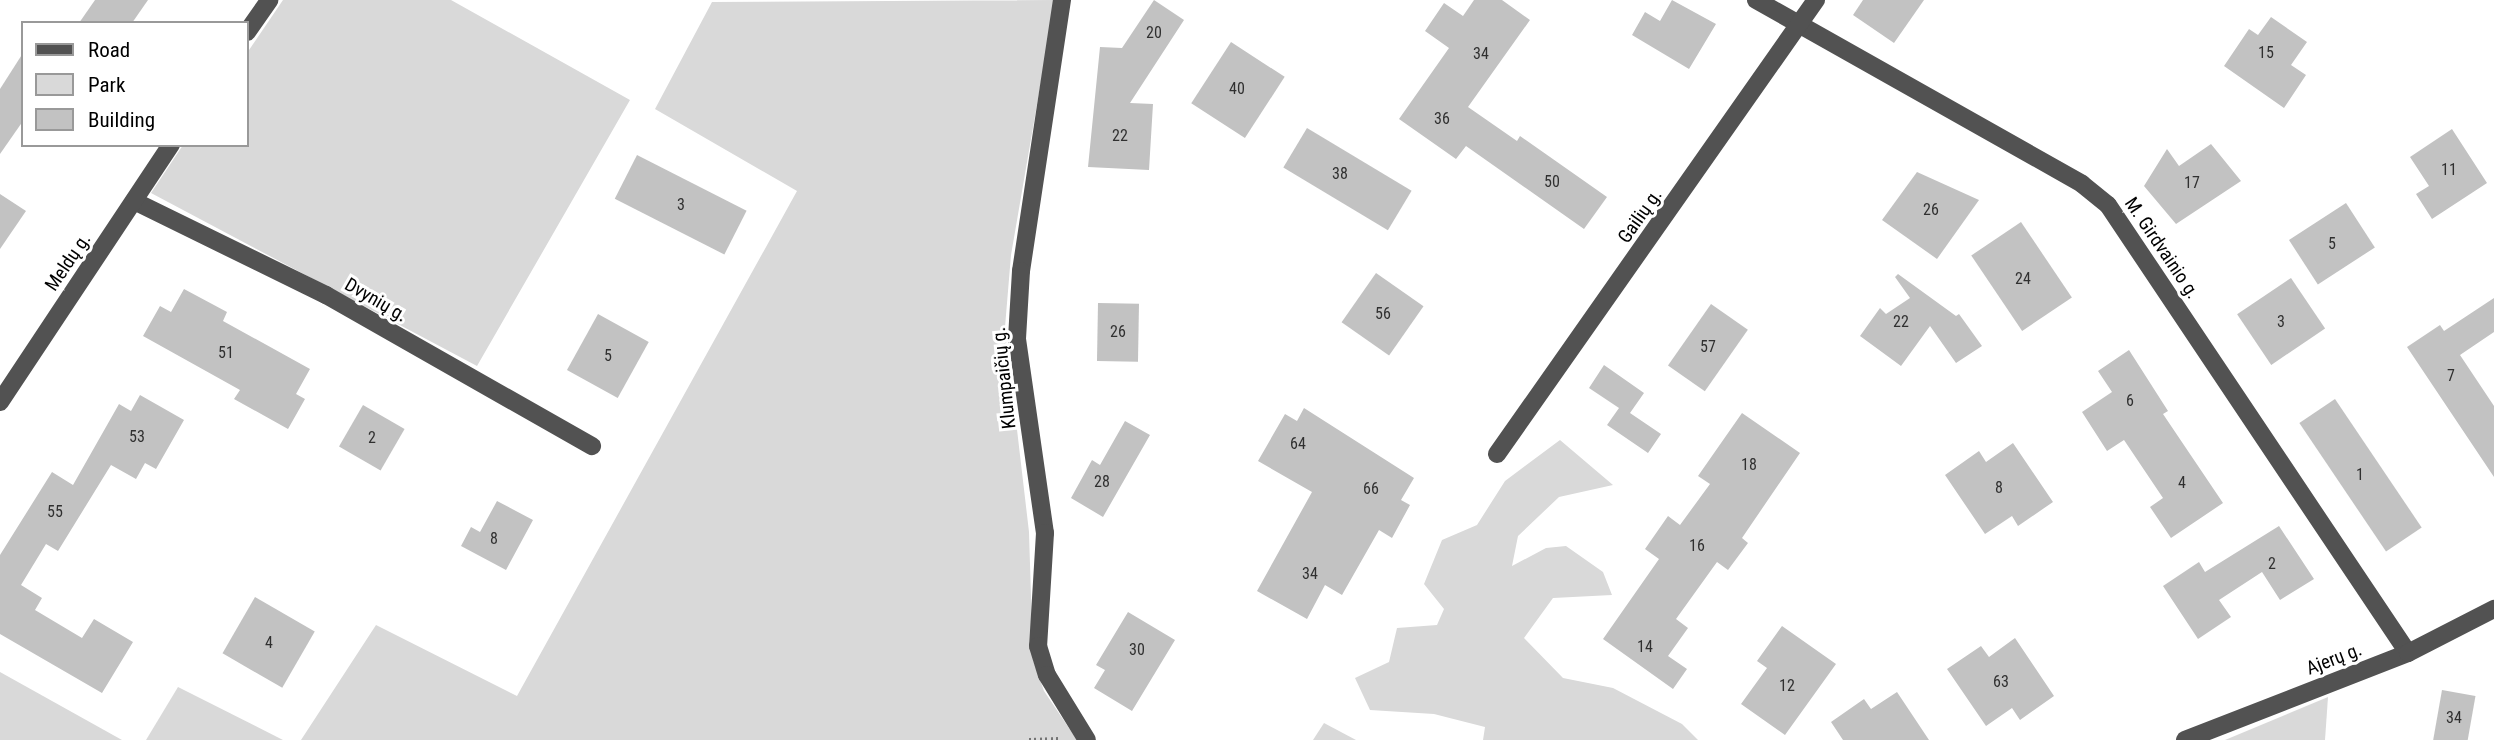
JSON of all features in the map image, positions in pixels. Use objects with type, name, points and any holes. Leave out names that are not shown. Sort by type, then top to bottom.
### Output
[{"type":"street","points":[[248,30],[268,0]]},
{"type":"street","name":"Klumpaičių g.","points":[[1062,0],[1021,271],[1017,339],[1045,533],[1038,646],[1047,675],[1087,740]]},
{"type":"street","name":"M. Girdvainio g.","points":[[1756,0],[2082,184],[2108,205],[2408,653]]},
{"type":"street","name":"Gailių g.","points":[[1497,454],[1816,0]]},
{"type":"street","name":"Meldų g.","points":[[0,402],[170,147]]},
{"type":"street","name":"Dvynių g.","points":[[134,201],[326,295],[592,446]]},
{"type":"street","name":"Ajerų g.","points":[[2185,740],[2408,653],[2494,609]]},
{"type":"path","points":[[1029,740],[1068,740]]},
{"type":"green space","points":[[283,0],[451,0],[630,100],[477,366],[151,193],[182,147],[248,147],[248,52]]},
{"type":"green space","points":[[1055,0],[1011,255],[1005,327],[1029,532],[1033,660],[1044,691],[1077,740],[301,740],[376,625],[517,696],[797,191],[655,109],[712,2]]},
{"type":"green space","points":[[1560,440],[1613,485],[1559,497],[1518,536],[1512,566],[1546,548],[1566,546],[1603,572],[1612,595],[1553,598],[1524,638],[1563,678],[1613,688],[1682,724],[1698,740],[1483,740],[1485,727],[1434,714],[1370,710],[1355,678],[1389,662],[1397,628],[1437,625],[1444,609],[1424,584],[1442,540],[1477,525],[1505,481]]},
{"type":"green space","points":[[0,672],[122,740],[0,740]]},
{"type":"green space","points":[[178,687],[283,740],[146,740]]},
{"type":"green space","points":[[2328,697],[2325,740],[2225,740]]},
{"type":"green space","points":[[1324,723],[1356,740],[1313,740]]},
{"type":"building","points":[[95,0],[148,0],[133,21],[80,21]]},
{"type":"building","points":[[1154,0],[1184,20],[1130,103],[1153,104],[1149,170],[1088,167],[1100,47],[1122,48]]},
{"type":"building","points":[[1474,0],[1502,0],[1530,20],[1468,107],[1517,141],[1520,136],[1607,197],[1584,229],[1466,146],[1456,159],[1399,119],[1449,48],[1425,31],[1444,3],[1463,16]]},
{"type":"building","points":[[1672,0],[1716,24],[1689,69],[1632,35],[1645,12],[1660,21]]},
{"type":"building","points":[[1863,0],[1924,0],[1894,43],[1853,15]]},
{"type":"building","points":[[2271,17],[2307,42],[2291,65],[2306,75],[2284,108],[2224,66],[2249,29],[2258,35]]},
{"type":"building","points":[[1231,42],[1285,77],[1245,138],[1191,103]]},
{"type":"building","points":[[21,56],[21,124],[0,154],[0,89]]},
{"type":"building","points":[[1307,128],[1412,191],[1388,230],[1283,167]]},
{"type":"building","points":[[2452,129],[2487,183],[2432,219],[2416,194],[2429,186],[2410,157]]},
{"type":"building","points":[[2211,144],[2241,181],[2176,224],[2144,186],[2167,149],[2179,166]]},
{"type":"building","points":[[637,155],[747,211],[724,255],[615,199]]},
{"type":"building","points":[[1917,172],[1979,200],[1937,259],[1882,220]]},
{"type":"building","points":[[0,194],[26,211],[0,249]]},
{"type":"building","points":[[2346,203],[2375,247],[2318,284],[2289,240]]},
{"type":"building","points":[[2021,222],[2072,297],[2022,331],[1971,256]]},
{"type":"building","points":[[1376,273],[1424,306],[1389,355],[1342,322]]},
{"type":"building","points":[[1898,274],[1956,316],[1959,314],[1982,346],[1956,363],[1930,326],[1901,366],[1860,336],[1880,308],[1886,314],[1910,298],[1895,277]]},
{"type":"building","points":[[2291,278],[2325,329],[2271,365],[2237,314]]},
{"type":"building","points":[[184,289],[227,312],[223,321],[310,369],[296,394],[305,399],[288,429],[234,399],[240,390],[143,336],[160,306],[171,312]]},
{"type":"building","points":[[2494,298],[2494,332],[2460,355],[2494,406],[2494,477],[2407,347],[2440,325],[2444,331]]},
{"type":"building","points":[[1098,303],[1139,304],[1138,362],[1097,361]]},
{"type":"building","points":[[1711,304],[1748,330],[1705,391],[1668,365]]},
{"type":"building","points":[[598,314],[649,342],[618,398],[567,370]]},
{"type":"building","points":[[2129,350],[2168,411],[2163,414],[2223,503],[2171,538],[2150,507],[2163,498],[2124,440],[2107,451],[2082,412],[2112,392],[2098,371]]},
{"type":"building","points":[[1604,365],[1644,393],[1630,413],[1661,434],[1648,453],[1607,425],[1619,408],[1589,388]]},
{"type":"building","points":[[140,395],[184,420],[156,469],[145,463],[136,479],[111,465],[58,551],[46,544],[21,585],[42,598],[35,610],[82,638],[94,619],[133,642],[102,693],[0,634],[0,555],[52,472],[73,485],[119,404],[131,411]]},
{"type":"building","points":[[2335,399],[2422,528],[2386,552],[2299,423]]},
{"type":"building","points":[[363,405],[405,429],[381,471],[339,447]]},
{"type":"building","points":[[1304,408],[1414,478],[1401,500],[1410,505],[1392,538],[1379,530],[1342,595],[1325,585],[1307,619],[1257,591],[1312,492],[1258,461],[1285,414],[1297,421]]},
{"type":"building","points":[[1742,413],[1800,453],[1742,538],[1748,543],[1728,570],[1717,562],[1676,619],[1688,628],[1668,656],[1687,669],[1673,689],[1603,639],[1659,559],[1645,549],[1668,516],[1680,525],[1710,484],[1698,476]]},
{"type":"building","points":[[1125,421],[1150,435],[1103,517],[1071,498],[1092,460],[1100,465]]},
{"type":"building","points":[[2013,443],[2053,502],[2018,526],[2012,516],[1985,534],[1945,475],[1979,451],[1986,462]]},
{"type":"building","points":[[497,501],[533,520],[506,570],[461,546],[471,527],[480,532]]},
{"type":"building","points":[[2279,526],[2314,579],[2280,600],[2262,572],[2219,600],[2231,617],[2198,639],[2163,586],[2199,562],[2205,572]]},
{"type":"building","points":[[255,597],[315,632],[282,688],[222,653]]},
{"type":"building","points":[[1128,612],[1175,640],[1132,711],[1094,688],[1105,670],[1096,665]]},
{"type":"building","points":[[1782,626],[1836,664],[1785,735],[1741,704],[1767,668],[1757,661]]},
{"type":"building","points":[[2015,638],[2054,696],[2020,720],[2012,708],[1986,726],[1947,669],[1981,646],[1989,657]]},
{"type":"building","points":[[2442,690],[2475,696],[2468,740],[2433,740]]},
{"type":"building","points":[[1897,692],[1929,740],[1843,740],[1831,722],[1864,699],[1871,709]]}]
